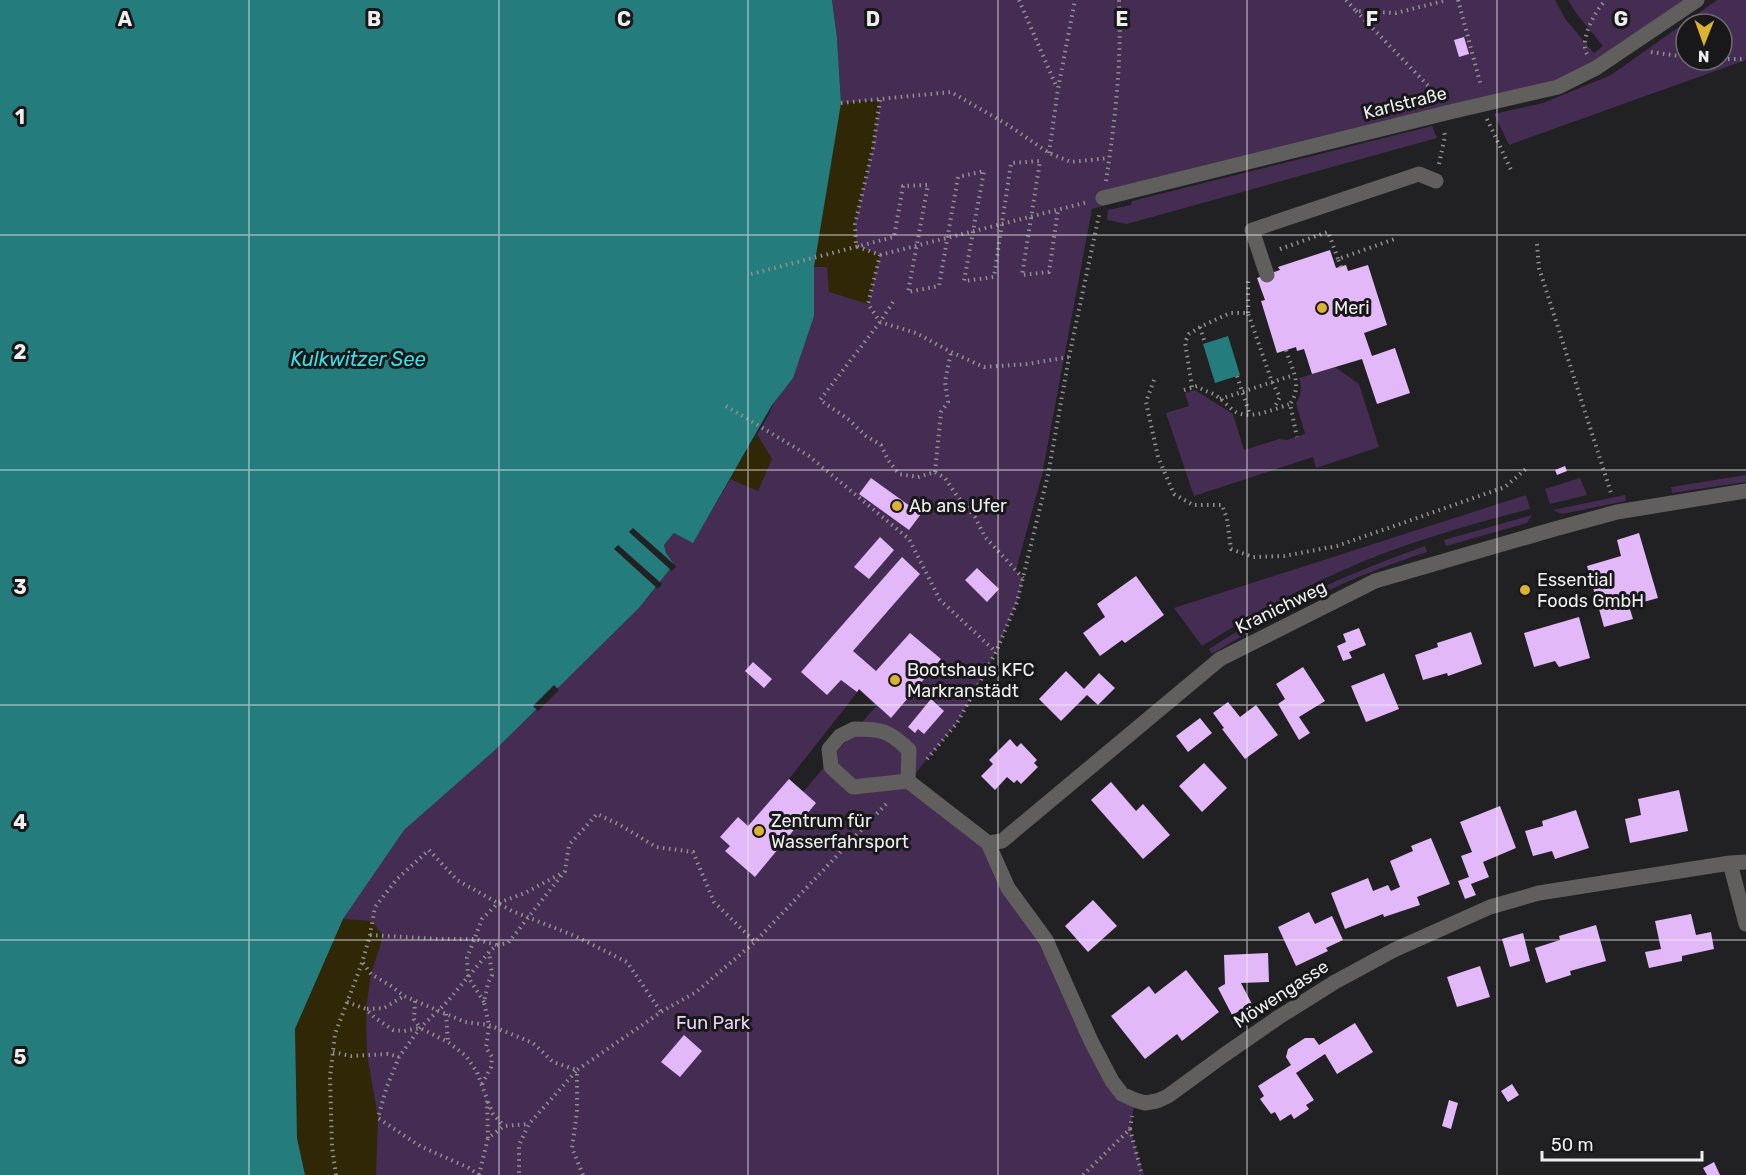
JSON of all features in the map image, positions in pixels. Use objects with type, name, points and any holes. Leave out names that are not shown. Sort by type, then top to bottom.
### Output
[{"type":"street","name":"Karlstraße","points":[[1103,198],[1558,87],[1596,68],[1697,0]]},
{"type":"street","points":[[1267,274],[1252,230],[1419,174],[1436,182]]},
{"type":"street","name":"Kranichweg","points":[[988,843],[1002,841],[1220,659],[1375,581],[1617,512],[1746,491]]},
{"type":"street","points":[[908,781],[909,750],[893,735],[876,729],[854,729],[840,735],[829,749],[831,767],[854,787],[908,781],[988,843],[1008,888],[1046,940],[1091,1041],[1112,1081],[1122,1094],[1135,1100]]},
{"type":"street","name":"Möwengasse","points":[[1135,1100],[1145,1103],[1168,1096],[1233,1048],[1335,982],[1394,950],[1490,907],[1539,893],[1746,862]]},
{"type":"street","points":[[1730,863],[1746,924]]},
{"type":"path","points":[[1019,0],[1058,88]]},
{"type":"path","points":[[1049,153],[1074,0]]},
{"type":"path","points":[[856,246],[880,255],[1103,198],[1115,121],[1119,0]]},
{"type":"path","points":[[1346,0],[1447,113],[1436,182]]},
{"type":"path","points":[[1356,11],[1396,13],[1448,0]]},
{"type":"path","points":[[1458,0],[1483,105],[1512,172]]},
{"type":"path","points":[[1596,68],[1585,50],[1585,39],[1598,7],[1606,0]]},
{"type":"path","points":[[841,103],[951,92],[1008,125],[1049,153],[1071,162],[1109,158]]},
{"type":"path","points":[[856,246],[855,224],[873,148],[880,100]]},
{"type":"path","points":[[751,274],[894,237],[903,186],[928,185],[908,292],[939,286],[958,177],[984,171],[964,281],[994,277],[1011,163],[1040,161],[1022,274],[1049,272],[1058,210]]},
{"type":"path","points":[[1280,249],[1328,232],[1341,267]]},
{"type":"path","points":[[1338,259],[1395,239]]},
{"type":"path","points":[[1537,244],[1539,268],[1617,512]]},
{"type":"path","points":[[880,255],[868,304],[880,322],[916,333],[984,367],[1028,364],[1068,357]]},
{"type":"path","points":[[893,302],[820,400],[881,446],[899,474],[918,477],[934,472],[945,478],[975,517],[985,537],[1023,579]]},
{"type":"path","points":[[1192,387],[1185,342],[1189,334],[1230,313],[1248,314],[1280,398],[1274,408]]},
{"type":"path","points":[[1200,327],[1205,343]]},
{"type":"path","points":[[1184,390],[1197,386],[1220,399],[1236,412],[1250,416],[1290,404],[1296,396],[1298,387],[1286,350]]},
{"type":"path","points":[[934,472],[941,412],[948,402],[945,382],[951,352]]},
{"type":"path","points":[[1220,399],[1294,375]]},
{"type":"path","points":[[1237,376],[1250,416]]},
{"type":"path","points":[[1154,380],[1146,402],[1158,457],[1174,494],[1193,505],[1222,505],[1227,519],[1231,549],[1253,557],[1284,556],[1337,546],[1504,487],[1527,468]]},
{"type":"path","points":[[1290,404],[1297,437]]},
{"type":"path","points":[[726,406],[809,456],[909,539],[940,600],[996,652]]},
{"type":"path","points":[[370,935],[475,939],[497,945],[508,943],[565,871],[569,845],[597,814],[656,847],[693,852],[714,902],[755,942]]},
{"type":"path","points":[[336,1175],[332,1147],[330,1077],[335,1034],[363,963],[375,907],[397,879],[429,850],[457,880],[512,911],[575,936],[627,962],[661,1012]]},
{"type":"path","points":[[481,1085],[491,1067],[492,1057],[486,1048],[489,1025],[484,1002],[468,977],[467,958],[482,919],[498,903],[525,893],[565,871]]},
{"type":"path","points":[[487,1099],[488,1137],[479,1175],[469,1168],[420,1146],[378,1118],[386,1089],[399,1057],[420,1028],[447,1002],[497,945]]},
{"type":"path","points":[[484,1002],[492,975],[489,952]]},
{"type":"path","points":[[363,963],[370,974],[404,996],[465,1022],[489,1025],[533,1043],[553,1062],[577,1070],[529,1124],[519,1145],[519,1175]]},
{"type":"path","points":[[366,1009],[384,1008],[404,996]]},
{"type":"path","points":[[416,1001],[414,1019],[420,1028],[448,1042],[465,1056],[477,1072],[493,1114],[504,1126]]},
{"type":"path","points":[[347,1002],[366,1009],[393,1030],[404,1031],[420,1028]]},
{"type":"path","points":[[446,1014],[448,1042]]},
{"type":"path","points":[[333,1052],[351,1056],[387,1054],[399,1057]]},
{"type":"path","points":[[1135,1100],[1130,1129],[1142,1175]]},
{"type":"path","points":[[488,1137],[504,1126],[529,1124]]},
{"type":"path","points":[[1083,1175],[1130,1129]]},
{"type":"green space","name":"Fun Park","points":[[832,0],[1555,0],[1566,20],[1594,53],[1603,46],[1568,0],[1697,0],[1679,12],[1674,12],[1674,15],[1596,68],[1454,111],[1092,209],[1042,475],[1016,570],[1023,579],[1017,602],[996,652],[957,723],[909,781],[988,843],[1046,940],[1091,1041],[1135,1100],[1130,1129],[1144,1175],[305,1175],[343,919],[403,830],[494,751],[639,608],[674,564],[666,553],[664,545],[674,533],[693,542],[769,414],[814,304],[814,267],[841,103]],"holes":[[[859,690],[876,706],[803,792],[789,779]]]},
{"type":"green space","points":[[1717,0],[1746,0],[1746,60],[1734,64],[1734,12],[1700,12]]},
{"type":"green space","points":[[1674,30],[1674,72],[1713,72],[1509,145],[1494,114],[1543,103],[1611,75]]},
{"type":"green space","points":[[1432,126],[1437,138],[1127,224],[1107,220],[1108,210],[1131,205],[1132,201]]},
{"type":"green space","points":[[1335,367],[1359,384],[1379,447],[1316,468],[1313,457],[1194,496],[1166,413],[1189,406],[1185,393],[1195,390],[1233,414],[1244,450],[1305,434],[1296,403],[1301,391],[1299,378]]},
{"type":"green space","points":[[1746,475],[1746,482],[1672,493],[1671,487]]},
{"type":"green space","points":[[1580,478],[1587,495],[1550,504],[1545,489]]},
{"type":"green space","points":[[1526,495],[1530,509],[1433,536],[1362,562],[1286,597],[1202,646],[1174,608]]},
{"type":"green space","points":[[1625,495],[1626,501],[1562,514],[1553,510]]},
{"type":"green space","points":[[1532,515],[1527,523],[1446,546],[1444,540]]},
{"type":"green space","points":[[1425,546],[1427,552],[1332,589],[1278,616],[1212,654],[1209,649],[1261,618],[1314,591]]},
{"type":"sand","points":[[880,100],[873,148],[855,224],[857,246],[880,255],[868,304],[829,292],[827,267],[814,267],[841,103]]},
{"type":"sand","points":[[757,434],[772,459],[758,491],[730,479]]},
{"type":"sand","points":[[343,919],[372,921],[383,936],[371,974],[366,1009],[367,1054],[378,1118],[376,1175],[305,1175],[297,1138],[295,1029]]},
{"type":"water","name":"Kulkwitzer See","points":[[0,0],[832,0],[841,103],[814,267],[814,316],[793,378],[772,405],[693,543],[674,533],[664,545],[666,553],[674,564],[639,608],[494,751],[404,830],[343,919],[295,1029],[297,1138],[305,1175],[0,1175]]},
{"type":"water","points":[[1228,336],[1240,375],[1215,383],[1203,344]]},
{"type":"pier","points":[[633,528],[676,566],[672,571],[629,532]]},
{"type":"pier","points":[[618,545],[662,584],[658,589],[614,549]]},
{"type":"pier","points":[[554,685],[559,690],[538,711],[533,706]]},
{"type":"building","points":[[1464,37],[1469,54],[1459,57],[1454,40]]},
{"type":"building","name":"Meri","points":[[1330,250],[1336,268],[1346,265],[1348,271],[1368,265],[1387,325],[1364,333],[1372,356],[1395,348],[1410,393],[1377,404],[1362,359],[1312,374],[1304,349],[1297,351],[1296,347],[1277,353],[1261,301],[1265,300],[1257,278],[1280,270],[1278,267]]},
{"type":"building","points":[[1565,466],[1567,471],[1557,475],[1555,470]]},
{"type":"building","points":[[871,478],[921,514],[909,530],[859,494]]},
{"type":"building","points":[[1639,533],[1658,598],[1629,606],[1633,619],[1604,627],[1587,566],[1621,556],[1617,540]]},
{"type":"building","points":[[880,537],[894,550],[869,579],[854,567]]},
{"type":"building","points":[[902,557],[920,574],[853,651],[876,671],[910,633],[941,659],[891,718],[859,689],[857,692],[841,680],[827,695],[801,672]]},
{"type":"building","points":[[977,568],[999,589],[987,602],[965,580]]},
{"type":"building","points":[[1136,576],[1164,615],[1125,643],[1122,640],[1100,656],[1083,633],[1105,617],[1097,604]]},
{"type":"building","points":[[1579,617],[1590,658],[1559,667],[1555,661],[1534,667],[1524,633]]},
{"type":"building","points":[[1359,628],[1366,645],[1349,652],[1352,658],[1343,661],[1337,646],[1346,642],[1343,634]]},
{"type":"building","points":[[1471,632],[1482,664],[1448,676],[1447,673],[1423,680],[1415,655],[1438,647],[1437,643]]},
{"type":"building","points":[[753,662],[772,679],[764,688],[745,671]]},
{"type":"building","points":[[1303,667],[1325,701],[1299,717],[1310,733],[1299,740],[1278,704],[1285,699],[1276,684]]},
{"type":"building","points":[[1066,671],[1084,689],[1099,673],[1115,688],[1098,705],[1087,695],[1061,721],[1039,699]]},
{"type":"building","points":[[1384,673],[1399,709],[1366,722],[1351,686]]},
{"type":"building","points":[[931,699],[944,711],[924,734],[918,729],[915,733],[908,727]]},
{"type":"building","points":[[1228,702],[1240,717],[1256,705],[1278,735],[1245,759],[1213,713]]},
{"type":"building","points":[[1200,718],[1212,733],[1188,752],[1176,736]]},
{"type":"building","points":[[1010,739],[1017,747],[1021,743],[1037,760],[1034,763],[1038,767],[1021,784],[1017,780],[1014,783],[1007,777],[995,790],[981,776],[993,764],[989,760]]},
{"type":"building","points":[[1204,763],[1227,788],[1202,812],[1179,786]]},
{"type":"building","name":"Zentrum für Wasserfahrsport","points":[[789,779],[816,803],[755,877],[725,851],[730,846],[720,837],[738,817],[748,826]]},
{"type":"building","points":[[1111,782],[1136,811],[1143,804],[1170,835],[1143,859],[1091,800]]},
{"type":"building","points":[[1679,790],[1688,831],[1630,843],[1625,819],[1641,815],[1638,799]]},
{"type":"building","points":[[1500,806],[1516,848],[1483,862],[1489,877],[1471,884],[1476,895],[1465,899],[1458,881],[1469,877],[1461,856],[1472,852],[1460,822]]},
{"type":"building","points":[[1576,810],[1589,848],[1555,859],[1552,851],[1533,856],[1525,831],[1543,826],[1542,821]]},
{"type":"building","points":[[1431,838],[1450,884],[1417,897],[1420,905],[1384,917],[1383,914],[1345,929],[1331,893],[1368,878],[1373,891],[1388,885],[1391,891],[1400,887],[1390,861],[1413,851],[1411,846]]},
{"type":"building","points":[[1093,900],[1117,926],[1088,952],[1065,926]]},
{"type":"building","points":[[1309,912],[1315,924],[1332,916],[1343,940],[1326,948],[1328,951],[1296,966],[1278,927]]},
{"type":"building","points":[[1691,914],[1696,935],[1711,932],[1714,949],[1682,956],[1682,961],[1649,968],[1645,952],[1661,949],[1655,921]]},
{"type":"building","points":[[1596,925],[1606,961],[1570,971],[1571,975],[1546,983],[1535,948],[1560,940],[1559,936]]},
{"type":"building","points":[[1523,933],[1530,961],[1510,967],[1502,939]]},
{"type":"building","points":[[1268,953],[1269,982],[1241,983],[1252,1004],[1232,1015],[1218,988],[1225,984],[1224,955]]},
{"type":"building","points":[[1480,966],[1490,997],[1457,1007],[1447,977]]},
{"type":"building","points":[[1186,970],[1219,1012],[1182,1041],[1177,1034],[1145,1059],[1111,1016],[1149,986],[1155,994]]},
{"type":"building","points":[[1355,1023],[1373,1052],[1337,1074],[1325,1054],[1296,1073],[1314,1100],[1306,1105],[1309,1109],[1294,1119],[1291,1114],[1280,1121],[1275,1112],[1271,1114],[1260,1099],[1264,1096],[1258,1086],[1291,1065],[1286,1057],[1288,1049],[1305,1038],[1314,1038],[1319,1045]]},
{"type":"building","points":[[684,1035],[702,1051],[680,1077],[661,1062]]},
{"type":"building","points":[[1512,1084],[1519,1095],[1508,1102],[1501,1091]]},
{"type":"building","points":[[1449,1100],[1458,1103],[1451,1129],[1442,1126]]},
{"type":"building","points":[[1714,1162],[1720,1175],[1707,1175],[1703,1168]]},
{"type":"place","name":"Meri","points":[[1322,308]]},
{"type":"place","name":"Ab ans Ufer","points":[[897,506]]},
{"type":"place","name":"Essential Foods GmbH","points":[[1525,590]]},
{"type":"place","name":"Bootshaus KFC Markranstädt","points":[[895,680]]},
{"type":"place","name":"Zentrum für Wasserfahrsport","points":[[759,831]]}]
